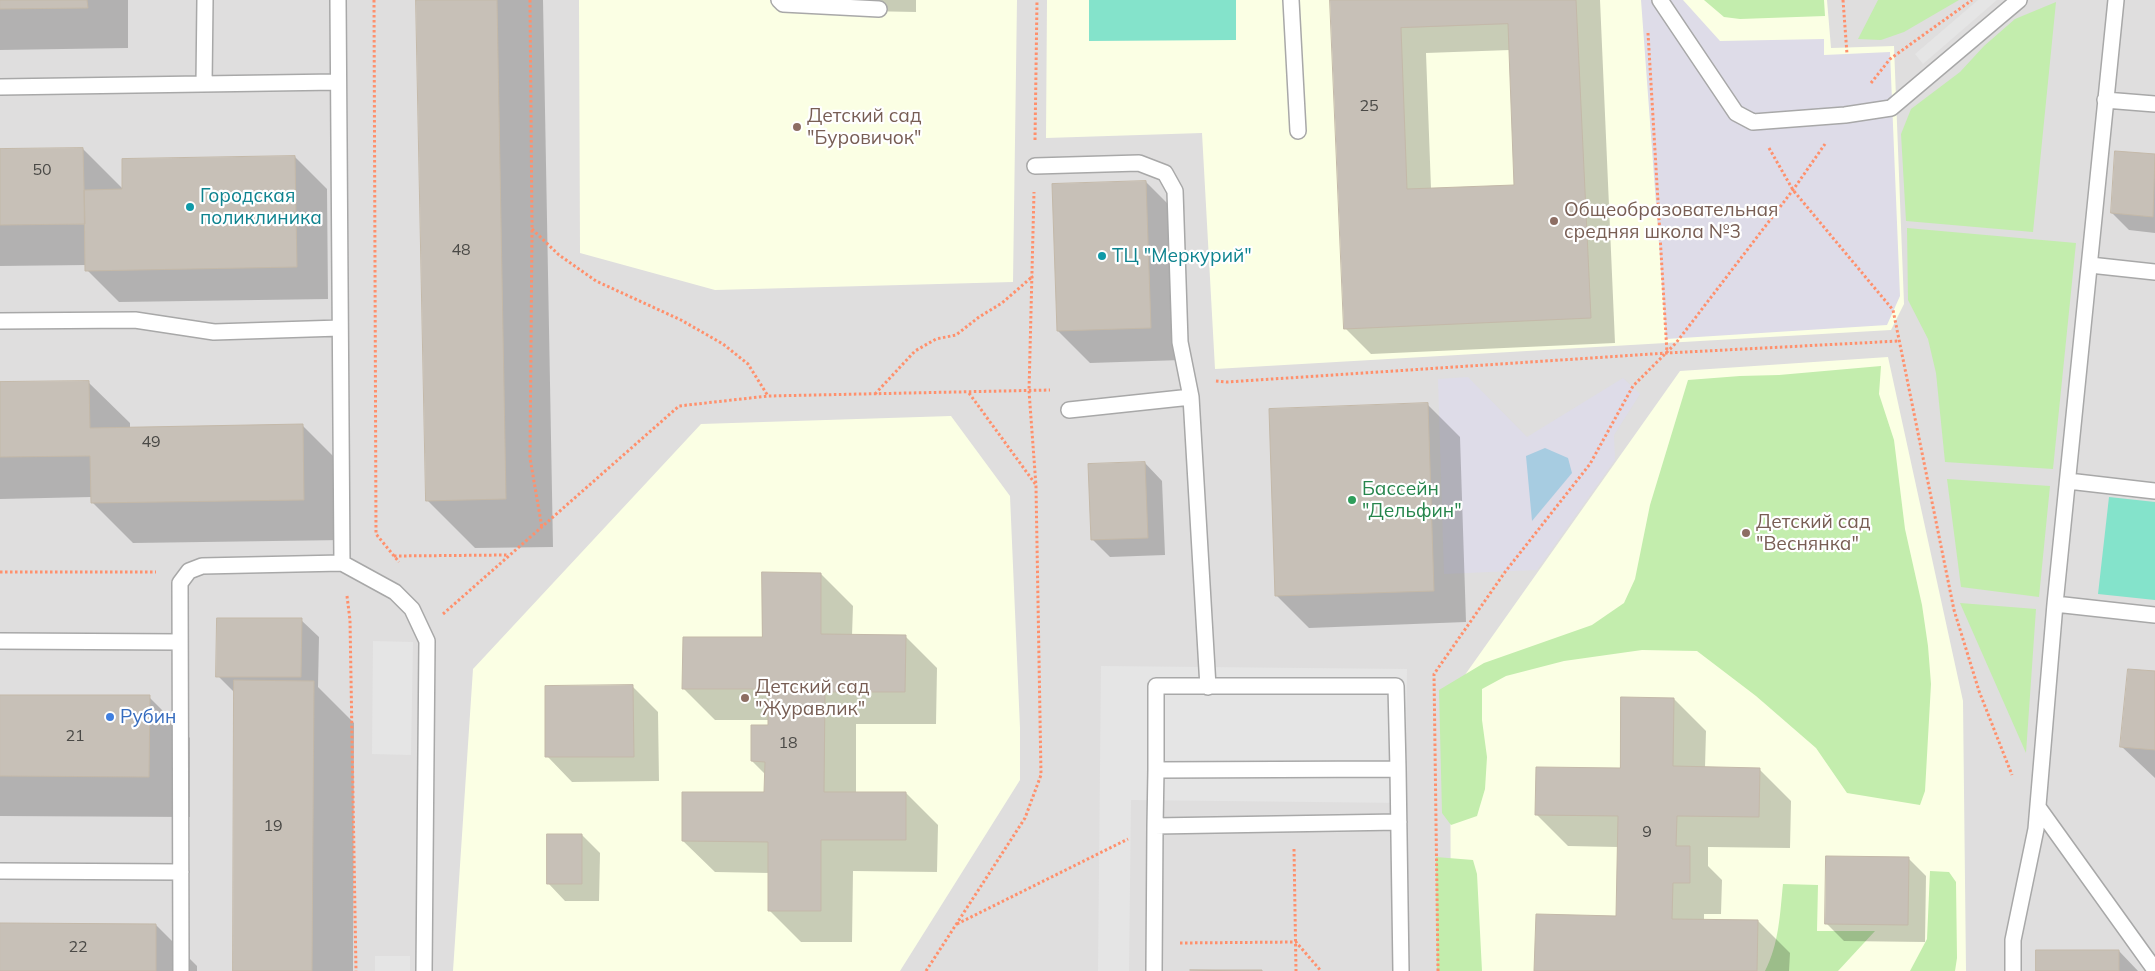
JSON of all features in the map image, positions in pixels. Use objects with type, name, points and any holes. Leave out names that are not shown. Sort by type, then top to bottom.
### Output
[{"type":"lane","points":[[204,84],[205,0]]},
{"type":"lane","points":[[338,0],[342,563]]},
{"type":"lane","points":[[779,0],[782,4],[880,9]]},
{"type":"lane","points":[[1291,0],[1298,131]]},
{"type":"lane","points":[[1660,0],[1736,113],[1753,122],[1845,115],[1891,108],[2019,0]]},
{"type":"lane","points":[[2013,971],[2013,940],[2036,829],[2055,604],[2116,0]]},
{"type":"lane","points":[[0,86],[338,82]]},
{"type":"lane","points":[[2105,100],[2155,104]]},
{"type":"lane","points":[[1035,166],[1139,163],[1164,173],[1175,191],[1180,342],[1191,397],[1208,686]]},
{"type":"lane","points":[[2090,265],[2155,272]]},
{"type":"lane","points":[[0,321],[135,320],[214,332],[340,328]]},
{"type":"lane","points":[[1069,410],[1191,397]]},
{"type":"lane","points":[[2068,480],[2155,491]]},
{"type":"lane","points":[[181,971],[180,583],[189,572],[202,566],[342,563],[395,592],[412,609],[427,641],[424,971]]},
{"type":"lane","points":[[2055,604],[2155,614]]},
{"type":"lane","points":[[0,641],[180,642]]},
{"type":"lane","points":[[1154,971],[1156,686],[1396,686],[1401,971]]},
{"type":"lane","points":[[1156,770],[1398,769]]},
{"type":"lane","points":[[2038,806],[2155,970]]},
{"type":"lane","points":[[1155,826],[1398,822]]},
{"type":"lane","points":[[0,871],[181,872]]},
{"type":"path","points":[[374,0],[376,534],[401,564]]},
{"type":"path","points":[[530,0],[532,229],[530,458],[542,529]]},
{"type":"path","points":[[926,971],[1025,818],[1041,776],[1036,486],[1029,391],[1033,275],[1037,0]]},
{"type":"path","points":[[1843,0],[1847,54]]},
{"type":"path","points":[[1648,30],[1667,353]]},
{"type":"path","points":[[1438,971],[1434,674],[1505,572],[1590,464],[1633,386],[1667,353],[1793,190],[1893,310],[1954,610],[1979,691],[2014,780]]},
{"type":"path","points":[[532,229],[559,255],[596,281],[681,320],[723,344],[748,364],[768,396]]},
{"type":"path","points":[[875,394],[915,351],[936,338],[956,335],[979,317],[1002,303],[1033,275]]},
{"type":"path","points":[[1187,379],[1227,382],[1667,353],[1899,341]]},
{"type":"path","points":[[438,607],[444,614],[680,406],[768,396],[969,393],[1059,389]]},
{"type":"path","points":[[969,393],[1036,486]]},
{"type":"path","points":[[386,557],[509,555]]},
{"type":"path","points":[[342,563],[350,620],[356,971]]},
{"type":"path","points":[[0,572],[189,572]]},
{"type":"path","points":[[1294,824],[1296,971]]},
{"type":"path","points":[[956,924],[1155,826]]},
{"type":"path","points":[[1155,943],[1296,942],[1321,971]]},
{"type":"shaded area","points":[[0,0],[2155,0],[2155,971],[0,971]]},
{"type":"shaded area","name":"Детский сад \"Буровичок\"","points":[[579,0],[1017,0],[1013,282],[715,290],[580,253]]},
{"type":"shaded area","name":"Общеобразовательная средняя школа №3","points":[[1047,0],[1827,0],[1831,48],[1894,46],[1904,304],[1891,330],[1215,369],[1202,133],[1046,138]]},
{"type":"shaded area","points":[[1641,0],[1683,0],[1720,41],[1824,39],[1824,55],[1890,52],[1900,296],[1887,325],[1666,339]]},
{"type":"shaded area","points":[[1978,0],[1997,0],[1923,64],[1915,54]]},
{"type":"shaded area","name":"Детский сад \"Веснянка\"","points":[[1888,357],[1963,701],[1966,971],[1451,971],[1450,696],[1680,371]]},
{"type":"shaded area","points":[[1468,377],[1527,437],[1623,378],[1640,394],[1614,435],[1615,460],[1537,570],[1444,574],[1438,379]]},
{"type":"shaded area","name":"Детский сад \"Журавлик\"","points":[[951,416],[1010,496],[1020,728],[1020,780],[900,971],[453,971],[473,669],[701,424]]},
{"type":"shaded area","points":[[373,641],[413,642],[411,755],[372,754]]},
{"type":"shaded area","points":[[1101,666],[1407,669],[1405,803],[1131,800],[1129,971],[1098,971]]},
{"type":"shaded area","points":[[375,956],[410,956],[410,971],[375,971]]},
{"type":"green space","points":[[1089,0],[1236,0],[1236,40],[1089,41]]},
{"type":"green space","points":[[1704,0],[1824,0],[1825,16],[1740,19],[1724,17]]},
{"type":"green space","points":[[1878,0],[1959,0],[1904,32],[1881,40],[1858,39]]},
{"type":"green space","points":[[2056,2],[2033,232],[1906,221],[1901,134],[1911,109],[1960,72],[1984,46],[2015,19]]},
{"type":"green space","points":[[1907,228],[2076,243],[2053,469],[1945,462],[1936,373],[1928,339],[1908,300]]},
{"type":"green space","points":[[1881,366],[1879,394],[1894,440],[1905,529],[1922,605],[1928,646],[1931,684],[1925,791],[1920,805],[1847,793],[1816,748],[1756,696],[1697,651],[1642,650],[1564,661],[1506,676],[1482,689],[1482,720],[1487,757],[1485,789],[1477,816],[1451,825],[1442,813],[1439,690],[1484,663],[1592,625],[1624,603],[1635,579],[1650,505],[1688,380],[1779,375]]},
{"type":"green space","points":[[1947,479],[2050,486],[2039,597],[1961,587]]},
{"type":"green space","points":[[2109,497],[2155,502],[2155,600],[2098,594]]},
{"type":"green space","points":[[1960,603],[2036,609],[2026,753]]},
{"type":"green space","points":[[1436,857],[1473,860],[1477,874],[1482,971],[1437,971]]},
{"type":"green space","points":[[1930,871],[1949,872],[1956,882],[1957,958],[1955,971],[1910,971],[1927,939]]},
{"type":"green space","points":[[1783,884],[1818,885],[1817,931],[1875,931],[1838,971],[1765,971],[1776,940]]},
{"type":"water","points":[[1545,448],[1568,458],[1572,473],[1532,521],[1526,456]]},
{"type":"building","points":[[0,0],[87,0],[88,8],[0,9]]},
{"type":"building","points":[[416,0],[497,0],[506,499],[426,501]]},
{"type":"building","points":[[1330,0],[1576,0],[1591,318],[1344,329]],"holes":[[[1508,24],[1514,185],[1407,189],[1401,28]]]},
{"type":"building","points":[[83,148],[85,224],[0,225],[0,149]]},
{"type":"building","points":[[2115,151],[2155,154],[2153,217],[2111,213]]},
{"type":"building","name":"Городская поликлиника","points":[[295,156],[297,267],[85,271],[84,190],[122,189],[122,159]]},
{"type":"building","name":"ТЦ \"Меркурий\"","points":[[1146,181],[1151,328],[1057,331],[1052,184]]},
{"type":"building","points":[[89,381],[90,428],[303,424],[304,500],[91,503],[90,456],[0,457],[0,382]]},
{"type":"building","name":"Бассейн \"Дельфин\"","points":[[1428,403],[1434,591],[1275,596],[1269,409]]},
{"type":"building","points":[[1145,462],[1148,538],[1091,540],[1088,464]]},
{"type":"building","points":[[762,572],[821,573],[821,634],[906,635],[905,692],[825,692],[824,792],[906,792],[906,840],[821,840],[821,911],[768,911],[768,842],[682,841],[682,792],[764,792],[765,762],[751,761],[751,725],[768,725],[768,689],[682,689],[683,637],[762,637]]},
{"type":"building","points":[[217,618],[302,618],[301,677],[216,677]]},
{"type":"building","points":[[2128,669],[2155,671],[2155,750],[2120,747]]},
{"type":"building","points":[[234,680],[314,681],[312,971],[233,971]]},
{"type":"building","points":[[633,685],[634,757],[545,757],[545,686]]},
{"type":"building","points":[[0,695],[150,695],[149,777],[0,776]]},
{"type":"building","points":[[1621,697],[1674,698],[1673,766],[1760,768],[1759,817],[1677,816],[1676,846],[1690,846],[1690,883],[1673,883],[1672,919],[1758,920],[1757,971],[1534,971],[1536,914],[1616,916],[1618,816],[1535,815],[1536,767],[1620,768]]},
{"type":"building","points":[[547,834],[582,834],[582,884],[547,884]]},
{"type":"building","points":[[1826,856],[1909,857],[1908,925],[1825,924]]},
{"type":"building","points":[[0,923],[156,924],[156,971],[0,971]]},
{"type":"building","points":[[2036,950],[2119,950],[2119,971],[2036,971]]},
{"type":"building","points":[[1190,970],[1262,970],[1262,971]]},
{"type":"place","name":"Детский сад \"Буровичок\"","points":[[797,127]]},
{"type":"place","name":"Городская поликлиника","points":[[190,207]]},
{"type":"place","name":"Общеобразовательная средняя школа №3","points":[[1554,221]]},
{"type":"place","name":"ТЦ \"Меркурий\"","points":[[1102,256]]},
{"type":"place","name":"Бассейн \"Дельфин\"","points":[[1352,500]]},
{"type":"place","name":"Детский сад \"Веснянка\"","points":[[1746,533]]},
{"type":"place","name":"Детский сад \"Журавлик\"","points":[[745,698]]},
{"type":"place","name":"Рубин","points":[[110,717]]}]
